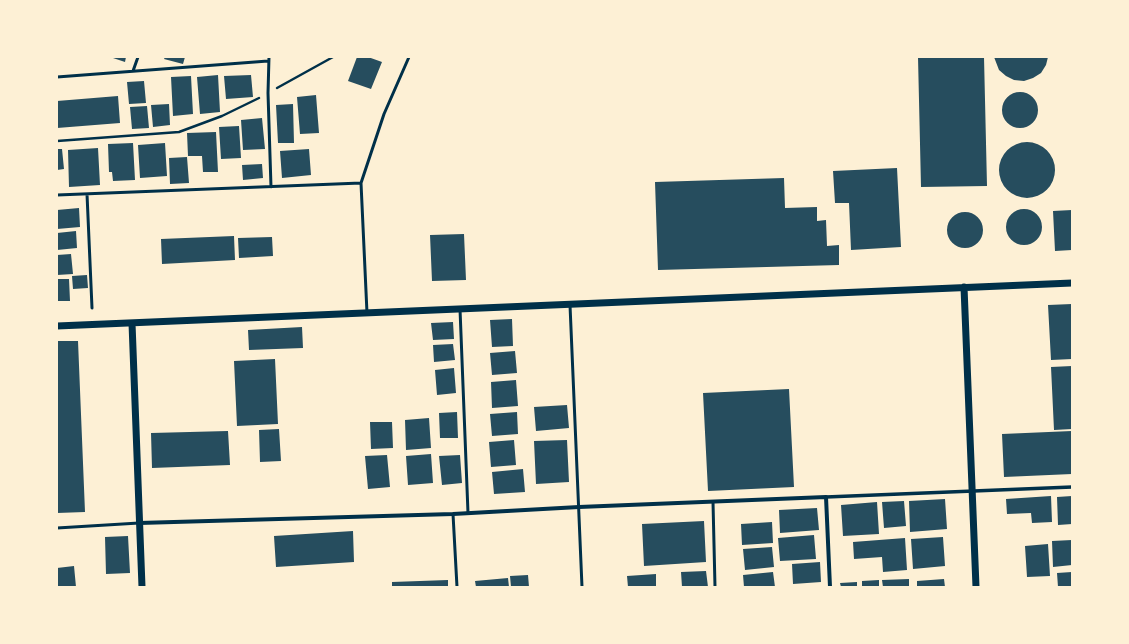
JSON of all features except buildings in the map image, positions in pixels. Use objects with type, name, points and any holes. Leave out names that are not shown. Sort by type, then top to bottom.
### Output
[{"type":"street","points":[[57,326],[570,303],[1072,283]]},
{"type":"street","points":[[964,287],[976,587]]},
{"type":"street","points":[[132,323],[142,587]]},
{"type":"street","points":[[139,523],[453,514],[579,507],[1072,487]]},
{"type":"street","points":[[826,497],[830,587]]},
{"type":"lane","points":[[133,71],[138,57]]},
{"type":"lane","points":[[367,313],[361,183],[384,114],[409,57]]},
{"type":"lane","points":[[57,77],[269,59],[268,93],[271,187]]},
{"type":"lane","points":[[57,195],[361,183]]},
{"type":"lane","points":[[87,194],[92,308]]},
{"type":"lane","points":[[570,303],[582,587]]},
{"type":"lane","points":[[460,309],[468,513]]},
{"type":"lane","points":[[713,502],[715,587]]},
{"type":"lane","points":[[453,514],[457,587]]},
{"type":"lane","points":[[57,528],[139,523]]},
{"type":"path","points":[[57,141],[179,132],[222,116],[268,93],[333,57]]}]
